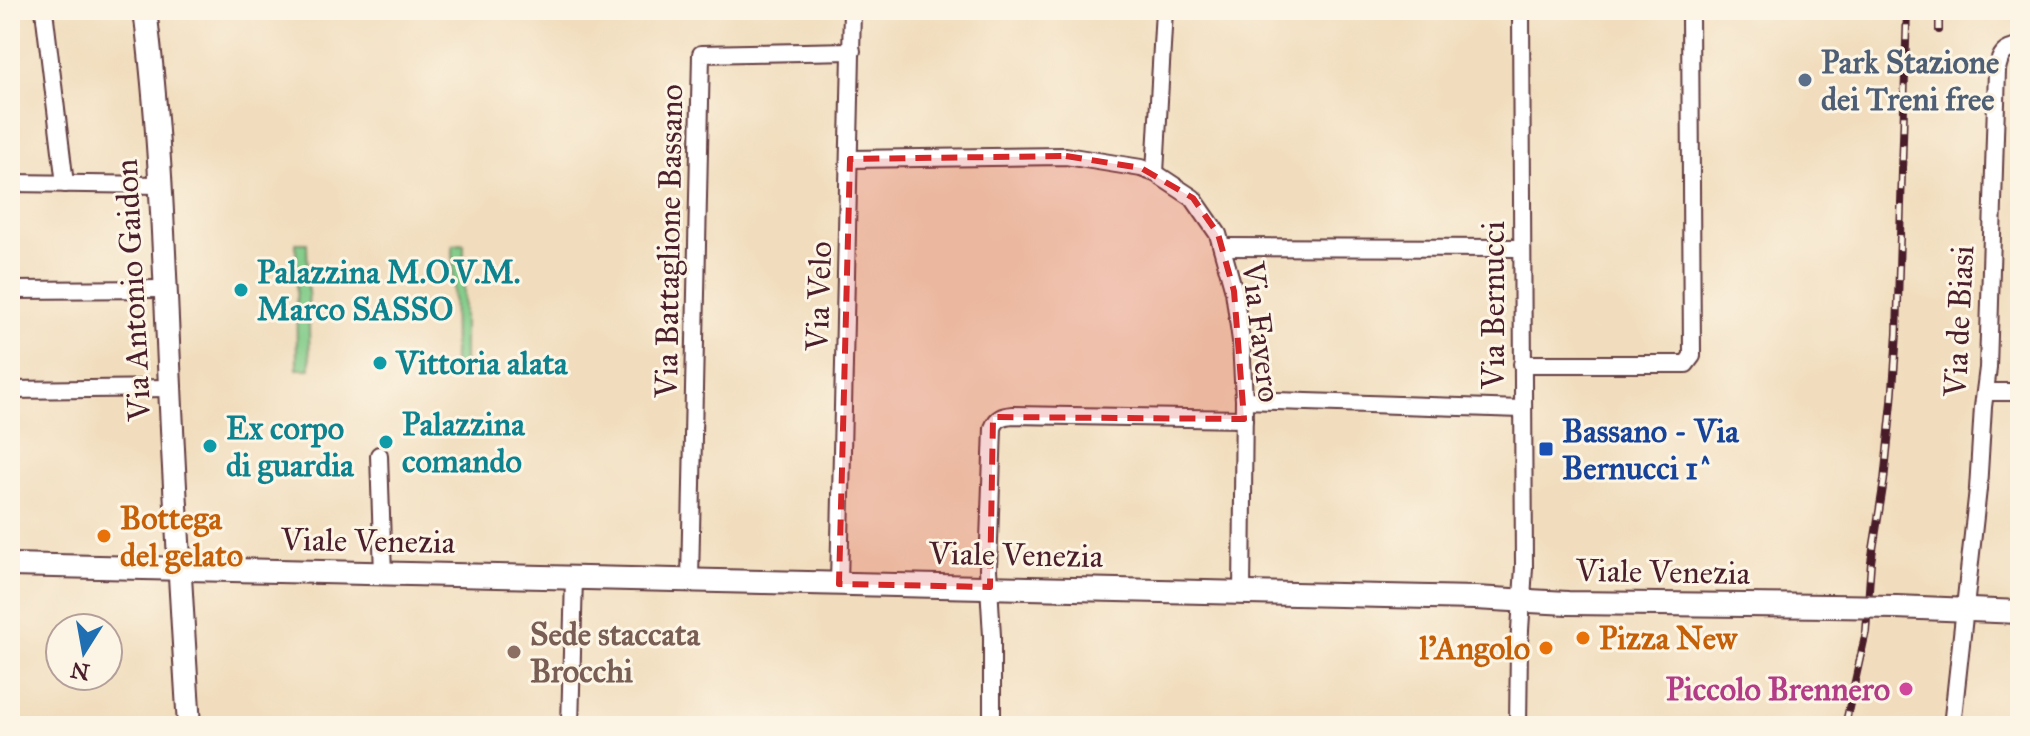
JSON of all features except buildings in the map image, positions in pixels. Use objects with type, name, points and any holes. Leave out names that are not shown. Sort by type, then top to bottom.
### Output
[{"type":"main road","name":"Via Antonio Gaidon","points":[[145,10],[162,185],[189,726]]},
{"type":"main road","name":"Viale Venezia","points":[[10,565],[2020,612]]},
{"type":"street","points":[[44,10],[65,184]]},
{"type":"street","name":"Via Velo","points":[[839,584],[852,10]]},
{"type":"street","points":[[1155,173],[1164,10]]},
{"type":"street","name":"Via Bernucci","points":[[1518,726],[1519,632],[1524,567],[1521,10]]},
{"type":"street","points":[[1522,364],[1686,364],[1692,356],[1690,10]]},
{"type":"street","name":"Via de Biasi","points":[[1952,726],[1986,392],[1997,70],[2005,51],[2020,47]]},
{"type":"street","name":"Via Battaglione Bassano","points":[[690,580],[701,54],[852,51]]},
{"type":"street","name":"Via Favero","points":[[850,159],[1066,156],[1155,173],[1193,198],[1218,234],[1234,291],[1241,341],[1244,400],[1242,593]]},
{"type":"street","points":[[10,183],[162,185]]},
{"type":"street","points":[[1222,247],[1521,248]]},
{"type":"street","points":[[10,290],[166,289]]},
{"type":"street","points":[[10,390],[170,388]]},
{"type":"street","points":[[1986,392],[2020,392]]},
{"type":"street","points":[[1244,400],[1522,409]]},
{"type":"street","points":[[992,726],[988,569],[993,428],[996,421],[1013,415],[1244,419]]},
{"type":"street","points":[[379,455],[383,574]]},
{"type":"street","points":[[570,726],[574,578]]},
{"type":"highlighted area","points":[[1066,156],[1141,168],[1193,198],[1218,234],[1234,291],[1244,419],[993,417],[990,587],[839,584],[850,159]]},
{"type":"green space","points":[[296,243],[307,243],[310,369],[297,369]]},
{"type":"green space","points":[[464,244],[464,370],[454,371],[453,245]]},
{"type":"railway","points":[[1845,726],[1866,632],[1871,562],[1892,402],[1907,10]]},
{"type":"railway","points":[[1939,10],[1939,30]]},
{"type":"place","name":"Park Stazione dei Treni free","points":[[1805,80]]},
{"type":"place","name":"Palazzina M.O.V.M. Marco SASSO","points":[[241,290]]},
{"type":"place","name":"Vittoria alata","points":[[380,363]]},
{"type":"place","name":"Palazzina comando","points":[[386,442]]},
{"type":"place","name":"Ex corpo di guardia","points":[[210,446]]},
{"type":"place","name":"Bassano - Via Bernucci 1^","points":[[1546,449]]},
{"type":"place","name":"Bottega del gelato","points":[[104,536]]},
{"type":"place","name":"Pizza New","points":[[1583,638]]},
{"type":"place","name":"l'Angolo","points":[[1546,648]]},
{"type":"place","name":"Sede staccata Brocchi","points":[[514,652]]},
{"type":"place","name":"Piccolo Brennero","points":[[1906,689]]}]
